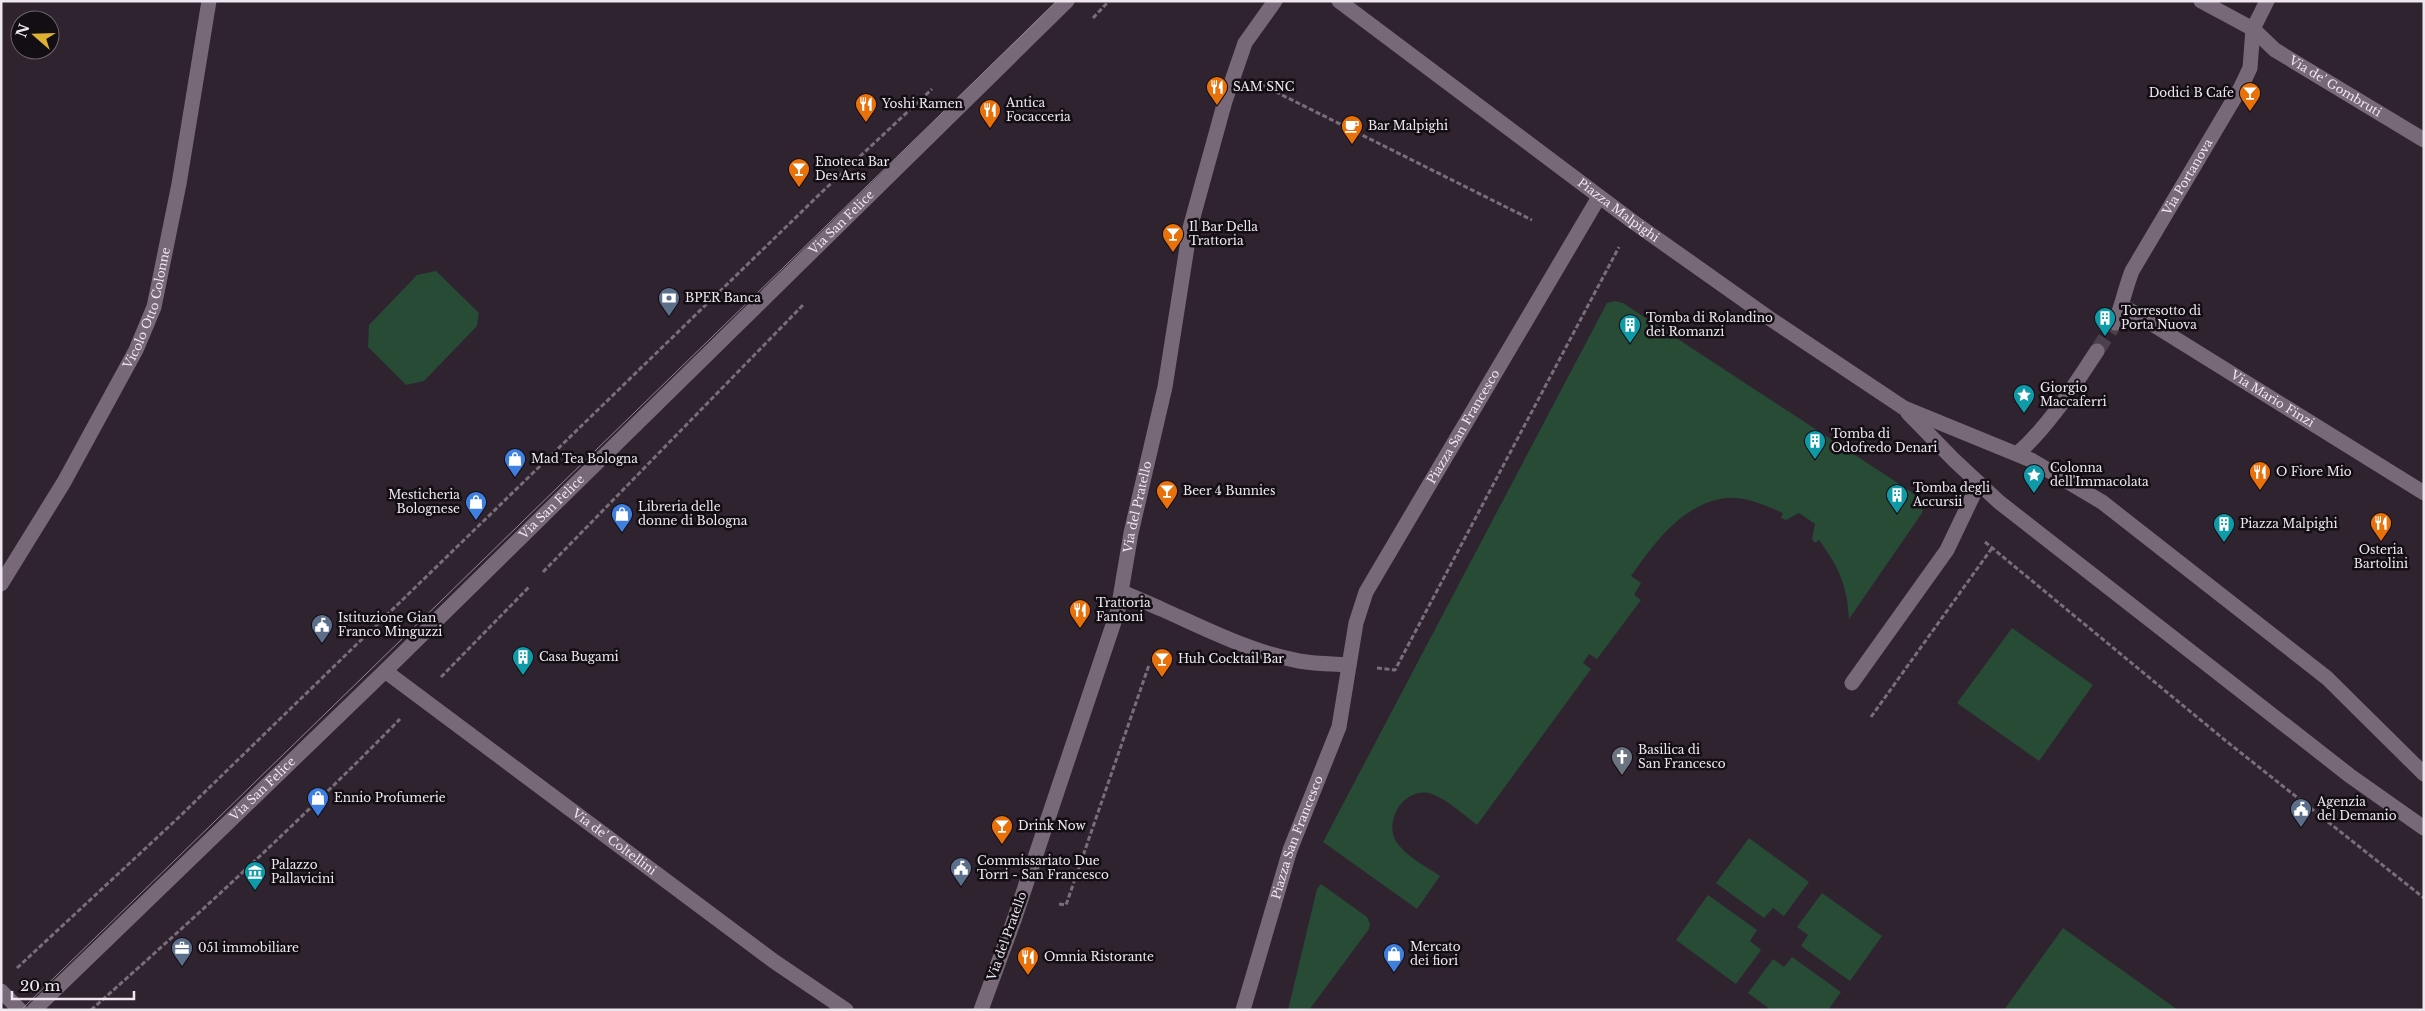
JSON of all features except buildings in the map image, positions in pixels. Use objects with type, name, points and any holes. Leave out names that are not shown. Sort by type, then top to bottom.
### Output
[{"type":"street","name":"Vicolo Otto Colonne","points":[[1,584],[74,464],[136,350],[154,308],[179,184],[210,1]]},
{"type":"street","name":"Via San Felice","points":[[34,1010],[385,671],[1067,1]]},
{"type":"street","name":"Via del Pratello","points":[[981,1010],[1014,920],[1114,624],[1122,592],[1131,534],[1165,387],[1190,228],[1225,101],[1245,43],[1275,1]]},
{"type":"street","name":"Piazza Malpighi","points":[[1339,1],[1632,221],[1772,320],[1904,408],[2017,454],[2085,490],[2240,608],[2346,695],[2424,774]]},
{"type":"street","name":"Via de' Gombruti","points":[[2200,1],[2253,28],[2275,50],[2424,140]]},
{"type":"street","points":[[2253,28],[2267,1]]},
{"type":"street","name":"Via Portanova","points":[[2115,323],[2123,306],[2126,287],[2132,271],[2250,68],[2253,28]]},
{"type":"street","name":"Piazza San Francesco","points":[[1242,1010],[1290,850],[1335,740],[1343,708],[1359,608],[1373,577],[1599,197]]},
{"type":"street","name":"Via Mario Finzi","points":[[2123,306],[2424,493]]},
{"type":"street","points":[[2017,454],[2033,440],[2056,412],[2097,351]]},
{"type":"street","name":"Piazza Malpighi","points":[[1904,408],[1999,502],[2349,775],[2424,828]]},
{"type":"street","points":[[1852,683],[1947,550],[1979,484]]},
{"type":"street","points":[[1122,592],[1229,639],[1271,654],[1297,660],[1349,665]]},
{"type":"street","name":"Via de' Coltellini","points":[[385,671],[775,962],[846,1010]]},
{"type":"street","points":[[1,991],[20,1010]]},
{"type":"path","points":[[1089,22],[1109,1]]},
{"type":"path","points":[[11,974],[177,819],[818,196],[938,84]]},
{"type":"path","points":[[1259,84],[1532,220]]},
{"type":"path","points":[[1349,665],[1395,670],[1632,221]]},
{"type":"path","points":[[543,572],[808,300]]},
{"type":"path","points":[[1985,542],[2226,740],[2424,898]]},
{"type":"path","points":[[1871,717],[1992,548]]},
{"type":"path","points":[[437,681],[530,587]]},
{"type":"path","points":[[1059,904],[1066,905],[1149,665]]},
{"type":"path","points":[[91,1010],[183,928],[330,790],[406,713]]},
{"type":"green space","points":[[436,271],[479,313],[477,326],[424,381],[406,385],[368,347],[369,325],[417,275]]},
{"type":"green space","points":[[1615,301],[1623,303],[1919,497],[1923,504],[1922,513],[1849,619],[1844,586],[1837,568],[1819,540],[1815,543],[1812,539],[1815,524],[1799,513],[1786,520],[1781,518],[1783,513],[1760,504],[1744,499],[1728,498],[1706,503],[1680,519],[1658,540],[1631,576],[1641,583],[1634,595],[1641,600],[1597,659],[1589,654],[1583,663],[1591,669],[1477,825],[1450,804],[1432,794],[1422,793],[1413,795],[1399,806],[1392,824],[1393,834],[1397,843],[1412,857],[1440,876],[1417,909],[1323,842],[1607,303]]},
{"type":"green space","points":[[2012,628],[2093,685],[2039,761],[1957,703]]},
{"type":"green space","points":[[1749,838],[1809,882],[1784,916],[1773,908],[1764,918],[1716,883]]},
{"type":"green space","points":[[1321,884],[1367,917],[1370,924],[1369,929],[1309,1010],[1288,1010],[1317,889]]},
{"type":"green space","points":[[1822,893],[1882,936],[1850,981],[1801,946],[1808,935],[1797,927]]},
{"type":"green space","points":[[1708,895],[1757,930],[1750,941],[1761,950],[1736,984],[1676,940]]},
{"type":"green space","points":[[2063,928],[2178,1010],[2004,1010]]},
{"type":"green space","points":[[1792,957],[1841,992],[1828,1010],[1771,1010],[1748,993],[1773,959],[1784,967]]},
{"type":"tunnel","points":[[2097,351],[2115,323]]},
{"type":"tram line","points":[[21,1010],[1057,1]]},
{"type":"place","name":"SAM SNC","points":[[1217,106]]},
{"type":"place","name":"Dodici B Cafe","points":[[2250,112]]},
{"type":"place","name":"Yoshi Ramen","points":[[866,123]]},
{"type":"place","name":"Antica Focacceria","points":[[990,129]]},
{"type":"place","name":"Bar Malpighi","points":[[1352,145]]},
{"type":"place","name":"Enoteca Bar Des Arts","points":[[799,188]]},
{"type":"place","name":"Il Bar Della Trattoria","points":[[1173,253]]},
{"type":"place","name":"BPER Banca","points":[[669,317]]},
{"type":"place","name":"Torresotto di Porta Nuova","points":[[2105,337]]},
{"type":"place","name":"Tomba di Rolandino dei Romanzi","points":[[1630,344]]},
{"type":"place","name":"Giorgio Maccaferri","points":[[2024,414]]},
{"type":"place","name":"Tomba di Odofredo Denari","points":[[1815,460]]},
{"type":"place","name":"Mad Tea Bologna","points":[[515,478]]},
{"type":"place","name":"O Fiore Mio","points":[[2260,491]]},
{"type":"place","name":"Colonna dell'Immacolata","points":[[2034,494]]},
{"type":"place","name":"Beer 4 Bunnies","points":[[1167,510]]},
{"type":"place","name":"Tomba degli Accursii","points":[[1897,514]]},
{"type":"place","name":"Mesticheria Bolognese","points":[[476,521]]},
{"type":"place","name":"Libreria delle donne di Bologna","points":[[622,533]]},
{"type":"place","name":"Osteria Bartolini","points":[[2381,542]]},
{"type":"place","name":"Piazza Malpighi","points":[[2224,543]]},
{"type":"place","name":"Trattoria Fantoni","points":[[1080,629]]},
{"type":"place","name":"Istituzione Gian Franco Minguzzi","points":[[322,644]]},
{"type":"place","name":"Casa Bugami","points":[[523,676]]},
{"type":"place","name":"Huh Cocktail Bar","points":[[1162,678]]},
{"type":"place","name":"Basilica di San Francesco","points":[[1622,776]]},
{"type":"place","name":"Ennio Profumerie","points":[[318,817]]},
{"type":"place","name":"Agenzia del Demanio","points":[[2301,828]]},
{"type":"place","name":"Drink Now","points":[[1002,845]]},
{"type":"place","name":"Commissariato Due Torri - San Francesco","points":[[961,887]]},
{"type":"place","name":"Palazzo Pallavicini","points":[[255,891]]},
{"type":"place","name":"051 immobiliare","points":[[182,967]]},
{"type":"place","name":"Mercato dei fiori","points":[[1394,973]]},
{"type":"place","name":"Omnia Ristorante","points":[[1028,976]]}]
